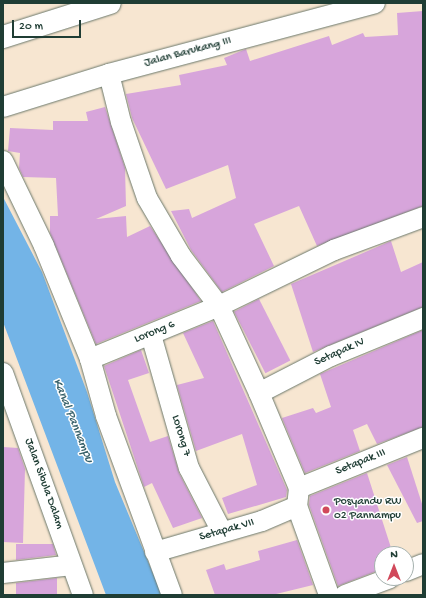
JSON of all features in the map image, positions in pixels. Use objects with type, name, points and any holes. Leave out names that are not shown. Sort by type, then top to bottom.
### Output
[{"type":"highway","points":[[3,37],[110,3]]},
{"type":"street","name":"Jalan Barukang III","points":[[3,107],[109,74],[375,3]]},
{"type":"street","points":[[109,74],[121,122],[148,198],[181,256],[219,306],[259,394],[298,497],[329,595]]},
{"type":"street","points":[[3,161],[44,246],[90,359],[155,552],[172,595]]},
{"type":"street","name":"Lorong 6","points":[[90,359],[219,306],[334,250],[423,217]]},
{"type":"street","name":"Setapak IV","points":[[259,394],[331,356],[423,318]]},
{"type":"street","name":"Lorong 7","points":[[151,335],[189,468],[222,532]]},
{"type":"street","name":"Jalan Sibula Dalam","points":[[3,373],[83,595]]},
{"type":"street","name":"Setapak III","points":[[298,497],[423,438]]},
{"type":"street","name":"Setapak VII","points":[[155,552],[222,532],[298,497]]},
{"type":"street","points":[[3,573],[72,565]]},
{"type":"street","points":[[345,595],[374,584]]},
{"type":"water","name":"Kanal Pannampu","points":[[3,197],[42,272],[87,392],[115,482],[162,595],[106,595],[3,322]]},
{"type":"building","points":[[423,11],[423,206],[317,246],[299,206],[254,224],[274,266],[222,292],[191,250],[171,211],[189,209],[192,218],[236,198],[228,165],[166,189],[132,118],[126,94],[181,85],[179,75],[227,65],[224,58],[246,49],[250,61],[329,36],[332,45],[363,33],[365,37],[398,35],[397,13]]},
{"type":"building","points":[[105,107],[125,168],[126,206],[96,219],[126,216],[127,237],[150,226],[201,301],[96,344],[50,233],[50,216],[58,216],[56,178],[23,177],[19,168],[20,153],[8,151],[10,128],[53,130],[53,121],[88,121],[86,112]]},
{"type":"building","points":[[391,241],[401,272],[423,262],[423,307],[313,352],[291,284]]},
{"type":"building","points":[[259,299],[290,360],[265,373],[234,312]]},
{"type":"building","points":[[213,321],[287,490],[286,497],[228,514],[222,498],[257,485],[242,434],[196,451],[177,385],[204,378],[183,333]]},
{"type":"building","points":[[423,330],[423,427],[377,444],[367,424],[353,430],[360,451],[305,473],[282,418],[313,408],[316,413],[331,407],[320,374]]},
{"type":"building","points":[[141,350],[149,373],[128,380],[150,442],[168,436],[179,473],[202,518],[173,528],[152,483],[144,487],[104,366]]},
{"type":"building","points":[[3,447],[18,448],[25,469],[23,543],[3,542]]},
{"type":"building","points":[[407,457],[423,507],[423,521],[417,523],[387,465]]},
{"type":"building","points":[[367,473],[390,546],[374,546],[374,572],[338,586],[309,505],[310,496]]},
{"type":"building","points":[[297,540],[313,585],[272,595],[215,595],[206,570],[224,564],[226,570],[260,560],[258,551]]},
{"type":"building","points":[[16,544],[53,544],[56,555],[16,560]]},
{"type":"building","points":[[57,578],[57,595],[16,595],[16,583]]},
{"type":"place","name":"Posyandu RW 02 Pannampu","points":[[326,510]]}]
